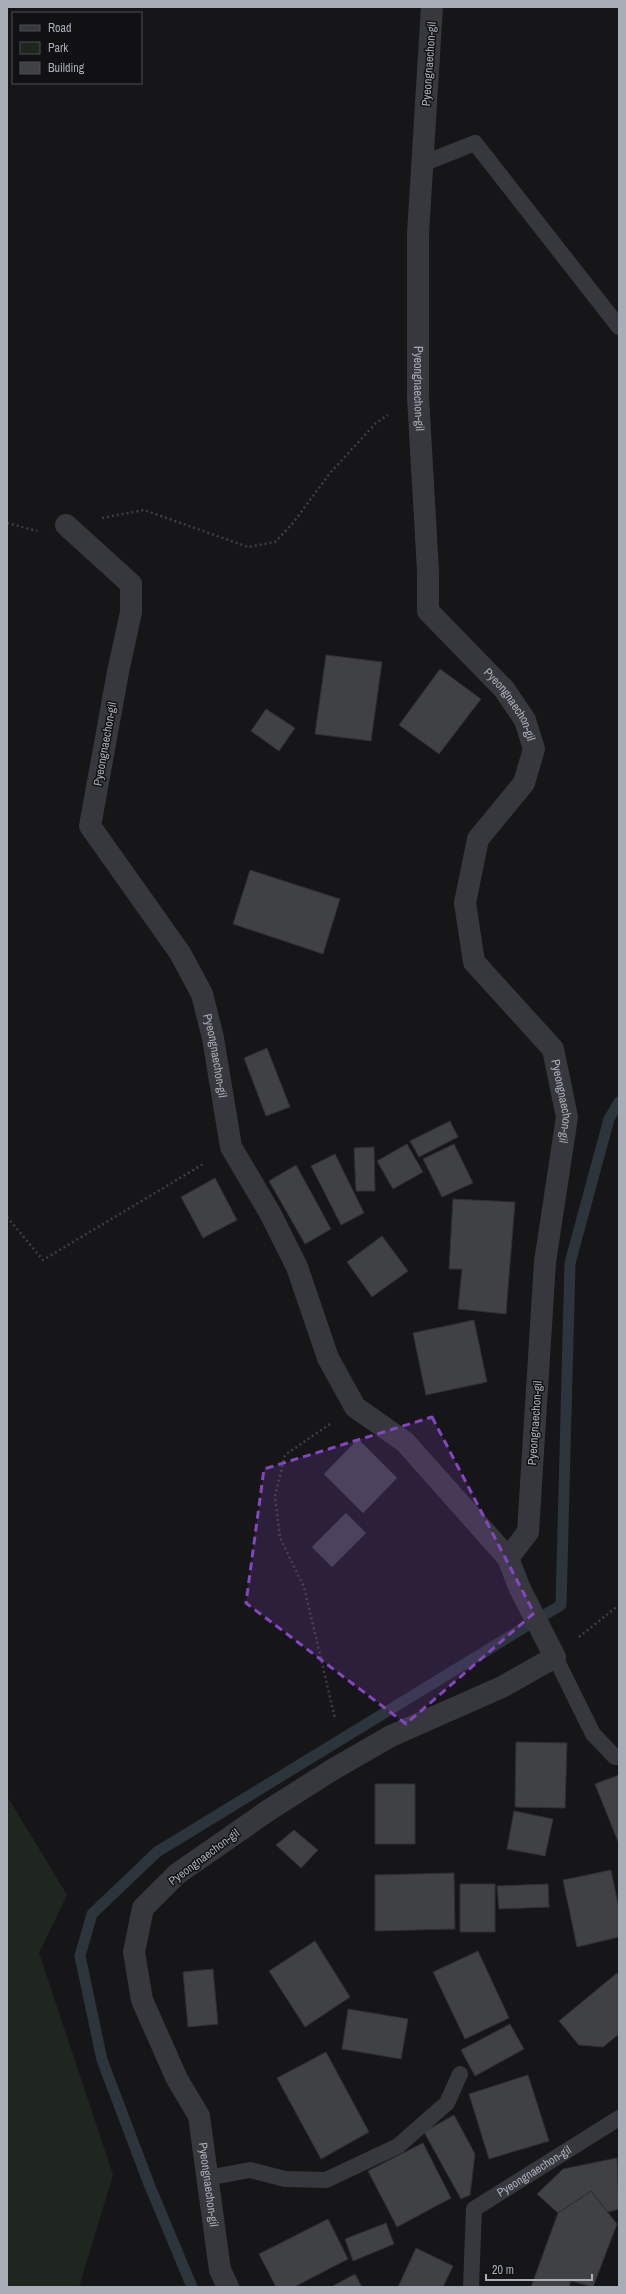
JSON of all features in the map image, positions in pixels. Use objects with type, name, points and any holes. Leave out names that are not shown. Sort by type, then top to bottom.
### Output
[{"type":"street","name":"Pyeongnaechon-gil","points":[[432,7],[418,233],[418,397],[428,571],[428,611],[504,688],[525,720],[534,749],[524,783],[478,838],[465,903],[474,962],[553,1049],[567,1117],[545,1262],[528,1532],[508,1558]]},
{"type":"street","name":"Pyeongnaechon-gil","points":[[66,525],[131,584],[131,612],[118,672],[90,826],[180,953],[202,994],[213,1038],[231,1148],[270,1213],[297,1267],[328,1358],[355,1407],[405,1442],[508,1558],[520,1589],[551,1648],[502,1687],[391,1736],[332,1770],[269,1810],[177,1874],[142,1908],[134,1952],[142,2000],[177,2079],[199,2116],[220,2270],[228,2287]]},
{"type":"lane","points":[[422,164],[475,143],[619,327]]},
{"type":"lane","name":"Pyeongnaechon-gil","points":[[551,1648],[593,1734],[614,1757],[619,1757]]},
{"type":"lane","points":[[207,2178],[250,2170],[285,2179],[326,2180],[398,2146],[447,2103],[460,2074]]},
{"type":"lane","name":"Pyeongnaechon-gil","points":[[471,2287],[474,2209],[619,2118]]},
{"type":"path","points":[[7,523],[39,531],[144,510],[248,547],[275,542],[293,523],[330,473],[376,423],[418,397]]},
{"type":"path","points":[[7,1218],[43,1260],[231,1148]]},
{"type":"path","points":[[335,1718],[304,1587],[280,1538],[275,1496],[285,1455],[355,1407]]},
{"type":"path","points":[[551,1648],[619,1605]]},
{"type":"highlighted area","points":[[432,1417],[534,1613],[406,1724],[246,1603],[264,1469]]},
{"type":"green space","points":[[7,1796],[67,1895],[39,1953],[113,2175],[79,2287],[7,2287]]},
{"type":"building","points":[[326,655],[382,662],[371,741],[315,734]]},
{"type":"building","points":[[440,669],[481,699],[439,754],[399,725]]},
{"type":"building","points":[[266,709],[295,728],[279,751],[251,731]]},
{"type":"building","points":[[250,870],[340,899],[323,954],[233,924]]},
{"type":"building","points":[[267,1048],[290,1107],[266,1116],[244,1058]]},
{"type":"building","points":[[450,1121],[458,1137],[419,1157],[410,1141]]},
{"type":"building","points":[[407,1144],[423,1172],[393,1189],[377,1161]]},
{"type":"building","points":[[454,1144],[473,1183],[442,1197],[423,1159]]},
{"type":"building","points":[[374,1147],[375,1191],[356,1191],[354,1148]]},
{"type":"building","points":[[335,1154],[364,1213],[341,1225],[311,1166]]},
{"type":"building","points":[[296,1165],[331,1229],[305,1244],[269,1181]]},
{"type":"building","points":[[215,1178],[237,1220],[203,1238],[181,1197]]},
{"type":"building","points":[[453,1199],[515,1202],[506,1314],[458,1309],[462,1269],[449,1269]]},
{"type":"building","points":[[382,1236],[408,1271],[372,1297],[347,1262]]},
{"type":"building","points":[[474,1320],[487,1382],[426,1395],[413,1333]]},
{"type":"building","points":[[358,1439],[397,1478],[363,1513],[324,1474]]},
{"type":"building","points":[[346,1513],[366,1533],[332,1567],[312,1547]]},
{"type":"building","points":[[516,1742],[567,1743],[565,1808],[515,1807]]},
{"type":"building","points":[[619,1775],[619,1844],[595,1784]]},
{"type":"building","points":[[375,1784],[415,1784],[415,1844],[375,1844]]},
{"type":"building","points":[[514,1811],[553,1819],[545,1856],[507,1849]]},
{"type":"building","points":[[294,1830],[318,1850],[301,1868],[276,1845]]},
{"type":"building","points":[[611,1870],[619,1909],[619,1937],[577,1947],[563,1880]]},
{"type":"building","points":[[454,1873],[455,1929],[375,1931],[375,1875]]},
{"type":"building","points":[[460,1884],[495,1884],[495,1932],[460,1932]]},
{"type":"building","points":[[548,1884],[549,1907],[499,1909],[497,1886]]},
{"type":"building","points":[[315,1941],[350,1997],[305,2027],[269,1971]]},
{"type":"building","points":[[478,1951],[509,2018],[465,2039],[433,1972]]},
{"type":"building","points":[[213,1969],[218,2024],[188,2027],[183,1972]]},
{"type":"building","points":[[617,1973],[619,1976],[619,2034],[603,2047],[579,2045],[559,2021]]},
{"type":"building","points":[[348,2009],[408,2019],[401,2059],[342,2049]]},
{"type":"building","points":[[510,2024],[524,2049],[475,2076],[461,2050]]},
{"type":"building","points":[[326,2052],[369,2132],[321,2159],[277,2078]]},
{"type":"building","points":[[528,2075],[549,2141],[489,2159],[469,2094]]},
{"type":"building","points":[[454,2115],[475,2154],[470,2195],[461,2199],[424,2132]]},
{"type":"building","points":[[423,2143],[451,2198],[397,2227],[368,2171]]},
{"type":"building","points":[[617,2158],[619,2209],[608,2212],[591,2191],[558,2213],[537,2194],[563,2169]]},
{"type":"building","points":[[591,2191],[617,2224],[593,2287],[571,2281],[569,2287],[531,2287],[558,2213]]},
{"type":"building","points":[[328,2219],[348,2259],[294,2287],[276,2287],[259,2254]]},
{"type":"building","points":[[386,2223],[394,2244],[353,2261],[345,2239]]},
{"type":"building","points":[[416,2248],[453,2266],[443,2287],[398,2287]]},
{"type":"building","points":[[355,2274],[362,2287],[331,2287]]},
{"type":"waterway","points":[[192,2287],[149,2184],[102,2060],[80,1956],[92,1914],[157,1852],[561,1605],[570,1263],[609,1119],[619,1102]]}]
